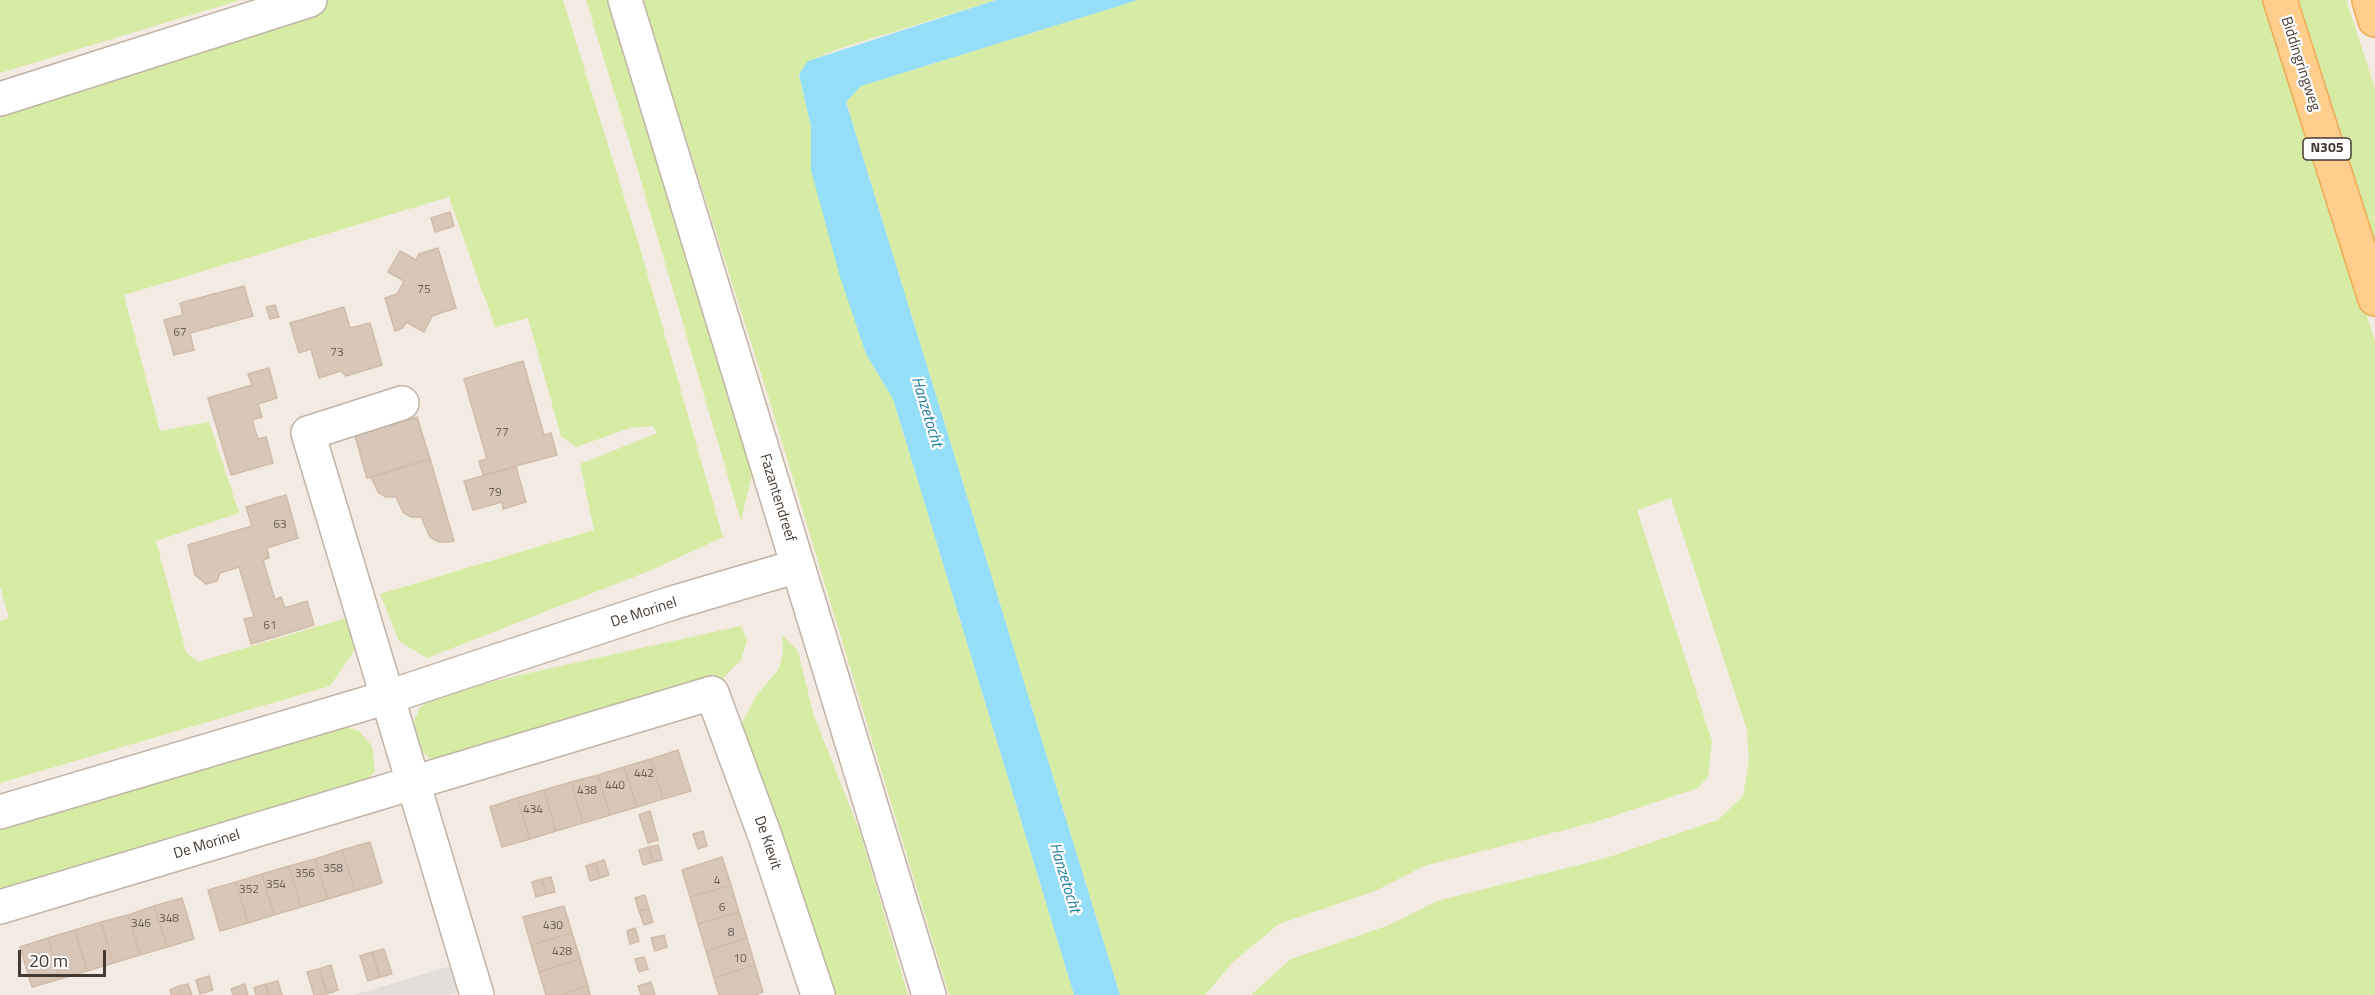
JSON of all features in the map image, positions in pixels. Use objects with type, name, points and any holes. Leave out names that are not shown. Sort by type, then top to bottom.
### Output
[{"type":"main road","name":"Biddingringweg","points":[[2280,0],[2375,299]]},
{"type":"main road","points":[[2369,0],[2375,20]]},
{"type":"street","points":[[0,99],[310,0]]},
{"type":"street","name":"Fazantendreef","points":[[625,0],[929,995]]},
{"type":"street","points":[[402,402],[308,433],[477,995]]},
{"type":"street","name":"De Morinel","points":[[0,812],[388,697],[672,603],[798,566]]},
{"type":"street","name":"De Morinel","points":[[0,907],[712,693]]},
{"type":"street","name":"De Kievit","points":[[712,693],[765,836],[818,995]]},
{"type":"green space","points":[[0,0],[240,0],[0,73]]},
{"type":"green space","points":[[266,0],[563,0],[639,245],[723,537],[654,569],[427,658],[399,641],[380,594],[594,530],[580,464],[657,433],[653,426],[630,428],[576,447],[561,436],[528,318],[495,327],[449,197],[124,295],[160,431],[209,422],[239,513],[156,541],[186,652],[198,662],[353,616],[359,637],[352,654],[330,686],[0,783],[0,621],[9,618],[0,586],[0,84]]},
{"type":"green space","points":[[586,0],[607,0],[753,470],[741,521],[633,154]]},
{"type":"green space","points":[[642,0],[996,0],[838,49],[808,61],[799,75],[811,127],[811,170],[866,354],[893,399],[1074,995],[949,995],[769,399]]},
{"type":"green space","points":[[1138,0],[2267,0],[2375,341],[2375,995],[1251,995],[1291,959],[1389,925],[1437,901],[1606,858],[1718,820],[1743,796],[1749,760],[1747,730],[1671,498],[1637,510],[1712,741],[1708,777],[1698,788],[1595,822],[1424,866],[1375,891],[1279,924],[1233,962],[1205,995],[1120,995],[846,102],[861,86]]},
{"type":"green space","points":[[2299,0],[2346,0],[2375,89],[2375,241]]},
{"type":"green space","points":[[741,626],[747,640],[741,660],[722,679],[677,694],[434,762],[417,747],[411,728],[420,707],[444,694]]},
{"type":"green space","points":[[782,635],[798,651],[813,713],[860,832],[908,995],[824,995],[740,727],[756,696],[779,669],[783,653]]},
{"type":"green space","points":[[335,724],[359,731],[372,746],[375,772],[355,790],[0,896],[0,825]]},
{"type":"shaded area","points":[[454,965],[462,991],[448,995],[354,995]]},
{"type":"water","name":"Hanzetocht","points":[[996,0],[1138,0],[861,86],[846,102],[1120,995],[1074,995],[893,399],[866,354],[840,277],[811,170],[811,127],[799,74],[808,61]]},
{"type":"building","points":[[450,212],[454,226],[435,232],[431,218]]},
{"type":"building","points":[[438,248],[456,308],[432,316],[424,332],[406,322],[403,328],[395,331],[385,298],[397,294],[404,281],[388,272],[400,251],[416,260],[419,254]]},
{"type":"building","points":[[244,286],[253,316],[190,333],[194,350],[174,355],[164,320],[183,315],[180,303]]},
{"type":"building","points":[[275,305],[279,317],[270,319],[266,307]]},
{"type":"building","points":[[344,307],[350,328],[370,323],[382,365],[346,376],[341,371],[319,378],[311,349],[299,353],[290,323]]},
{"type":"building","points":[[523,361],[544,435],[551,433],[557,455],[483,475],[479,461],[487,459],[464,379]]},
{"type":"building","points":[[269,368],[277,398],[258,404],[262,417],[252,420],[258,439],[266,437],[273,463],[231,475],[208,398],[252,385],[248,374]]},
{"type":"building","points":[[417,417],[430,459],[367,478],[355,436]]},
{"type":"building","points":[[430,459],[454,541],[439,542],[430,537],[421,517],[411,517],[403,512],[396,497],[386,497],[378,492],[371,477]]},
{"type":"building","points":[[516,467],[526,502],[503,509],[502,502],[473,510],[464,481]]},
{"type":"building","points":[[286,495],[298,538],[267,548],[269,558],[263,560],[275,600],[281,597],[285,608],[307,601],[314,625],[251,644],[244,619],[254,617],[239,567],[220,573],[217,581],[206,584],[195,575],[188,545],[252,526],[246,507]]},
{"type":"building","points":[[678,750],[691,791],[663,799],[651,759]]},
{"type":"building","points":[[651,759],[663,799],[637,807],[624,767]]},
{"type":"building","points":[[624,767],[637,807],[610,815],[598,775]]},
{"type":"building","points":[[598,775],[610,815],[583,823],[571,782]]},
{"type":"building","points":[[571,782],[583,823],[556,831],[544,790]]},
{"type":"building","points":[[544,790],[556,831],[530,839],[517,798]]},
{"type":"building","points":[[517,798],[530,839],[502,847],[490,807]]},
{"type":"building","points":[[650,811],[658,840],[648,843],[639,815]]},
{"type":"building","points":[[703,831],[707,846],[698,849],[693,834]]},
{"type":"building","points":[[370,842],[382,883],[355,891],[342,850]]},
{"type":"building","points":[[658,845],[662,860],[653,862],[649,847]]},
{"type":"building","points":[[649,847],[653,862],[643,865],[639,850]]},
{"type":"building","points":[[342,850],[355,891],[328,899],[315,859]]},
{"type":"building","points":[[722,857],[731,885],[690,897],[682,870]]},
{"type":"building","points":[[315,859],[328,899],[301,907],[289,866]]},
{"type":"building","points":[[604,860],[609,875],[600,878],[595,863]]},
{"type":"building","points":[[595,863],[600,878],[590,881],[586,866]]},
{"type":"building","points":[[289,866],[301,907],[274,915],[262,874]]},
{"type":"building","points":[[262,874],[274,915],[248,923],[236,882]]},
{"type":"building","points":[[551,877],[555,892],[546,894],[542,879]]},
{"type":"building","points":[[542,879],[546,894],[536,897],[532,882]]},
{"type":"building","points":[[236,882],[248,923],[220,931],[208,890]]},
{"type":"building","points":[[731,885],[739,912],[698,924],[690,897]]},
{"type":"building","points":[[645,895],[649,909],[639,911],[635,898]]},
{"type":"building","points":[[182,898],[194,939],[167,947],[154,906]]},
{"type":"building","points":[[154,906],[167,947],[140,955],[128,915]]},
{"type":"building","points":[[564,906],[572,933],[531,945],[523,917]]},
{"type":"building","points":[[649,909],[653,922],[644,925],[639,911]]},
{"type":"building","points":[[739,912],[747,938],[706,951],[698,924]]},
{"type":"building","points":[[128,915],[140,955],[113,963],[101,922]]},
{"type":"building","points":[[101,922],[113,963],[87,971],[75,930]]},
{"type":"building","points":[[635,928],[639,941],[630,944],[627,931]]},
{"type":"building","points":[[75,930],[87,971],[60,979],[48,938]]},
{"type":"building","points":[[572,933],[580,959],[539,972],[531,945]]},
{"type":"building","points":[[664,935],[667,947],[655,951],[651,938]]},
{"type":"building","points":[[48,938],[60,979],[32,987],[20,947]]},
{"type":"building","points":[[747,938],[755,965],[714,978],[706,951]]},
{"type":"building","points":[[384,949],[392,974],[380,977],[372,952]]},
{"type":"building","points":[[372,952],[380,977],[368,981],[360,956]]},
{"type":"building","points":[[644,957],[648,969],[639,972],[635,959]]},
{"type":"building","points":[[580,959],[588,986],[560,995],[546,995],[539,972]]},
{"type":"building","points":[[331,965],[338,990],[327,994],[319,969]]},
{"type":"building","points":[[755,965],[763,992],[755,995],[719,995],[714,978]]},
{"type":"building","points":[[319,969],[327,994],[314,995],[307,972]]},
{"type":"building","points":[[209,976],[213,990],[200,994],[196,980]]},
{"type":"building","points":[[278,981],[282,995],[269,995],[266,984]]},
{"type":"building","points":[[651,982],[655,995],[641,995],[638,986]]},
{"type":"building","points":[[188,984],[192,995],[182,995],[179,986]]},
{"type":"building","points":[[245,984],[248,995],[233,995],[231,989]]},
{"type":"building","points":[[266,984],[269,995],[256,995],[254,988]]},
{"type":"building","points":[[179,986],[182,995],[171,995],[170,990]]},
{"type":"building","points":[[588,986],[590,995],[560,995]]}]
